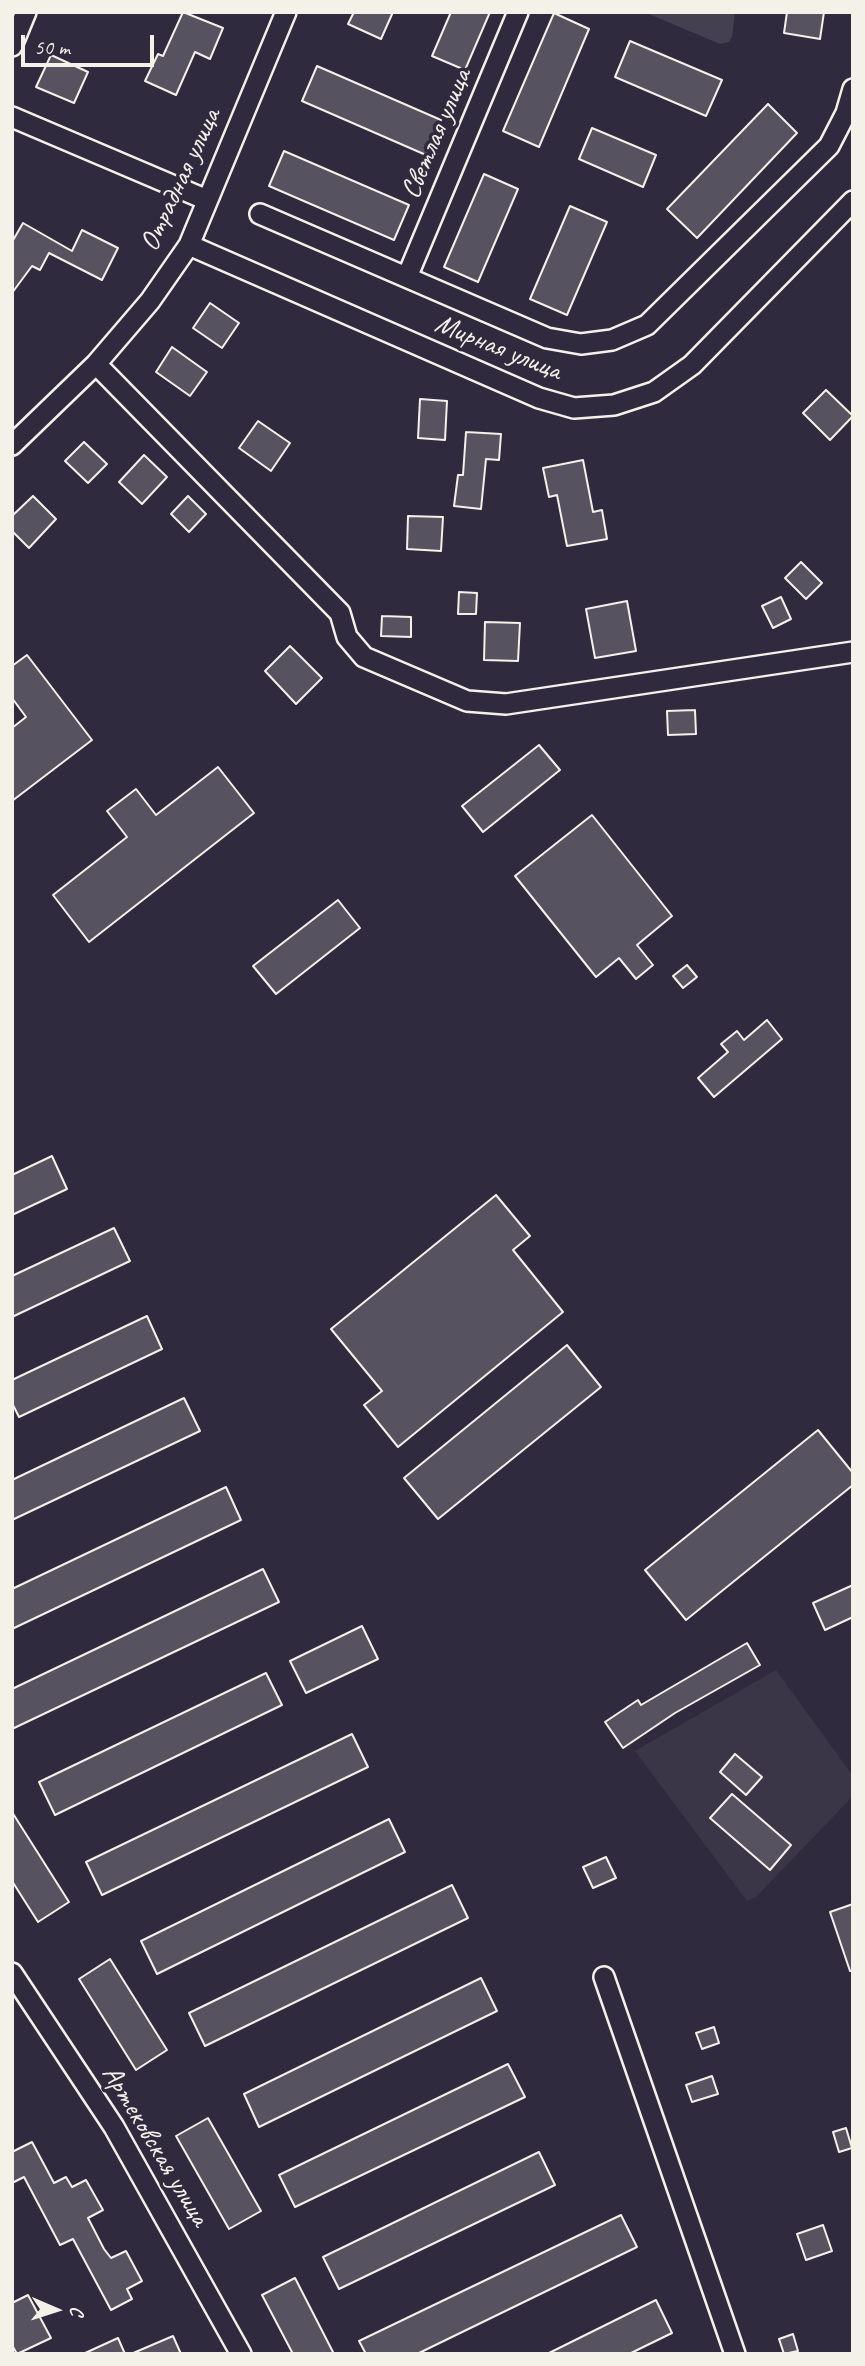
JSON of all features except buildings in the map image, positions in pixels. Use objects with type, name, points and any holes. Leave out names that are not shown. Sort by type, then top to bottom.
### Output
[{"type":"street","points":[[12,46],[26,12]]},
{"type":"street","name":"Отрадная улица","points":[[12,445],[96,363],[150,301],[188,245],[286,12]]},
{"type":"street","name":"Светлая улица","points":[[407,278],[518,12]]},
{"type":"street","name":"Мирная улица","points":[[260,214],[547,338],[581,344],[612,340],[647,326],[829,146],[846,113],[853,89]]},
{"type":"street","points":[[12,117],[207,200]]},
{"type":"street","name":"Мирная улица","points":[[188,245],[538,398],[574,408],[614,405],[654,392],[692,365],[853,201]]},
{"type":"street","points":[[96,363],[340,613],[347,637],[364,657],[467,701],[506,704],[853,652]]},
{"type":"street","name":"Артековская улица","points":[[12,1972],[114,2127],[241,2354]]},
{"type":"street","points":[[604,1977],[735,2354]]},
{"type":"shaded area","points":[[644,12],[735,12],[732,37],[729,42],[720,44]]},
{"type":"shaded area","points":[[776,1670],[853,1776],[853,1796],[756,1897],[747,1901],[635,1751]]}]
